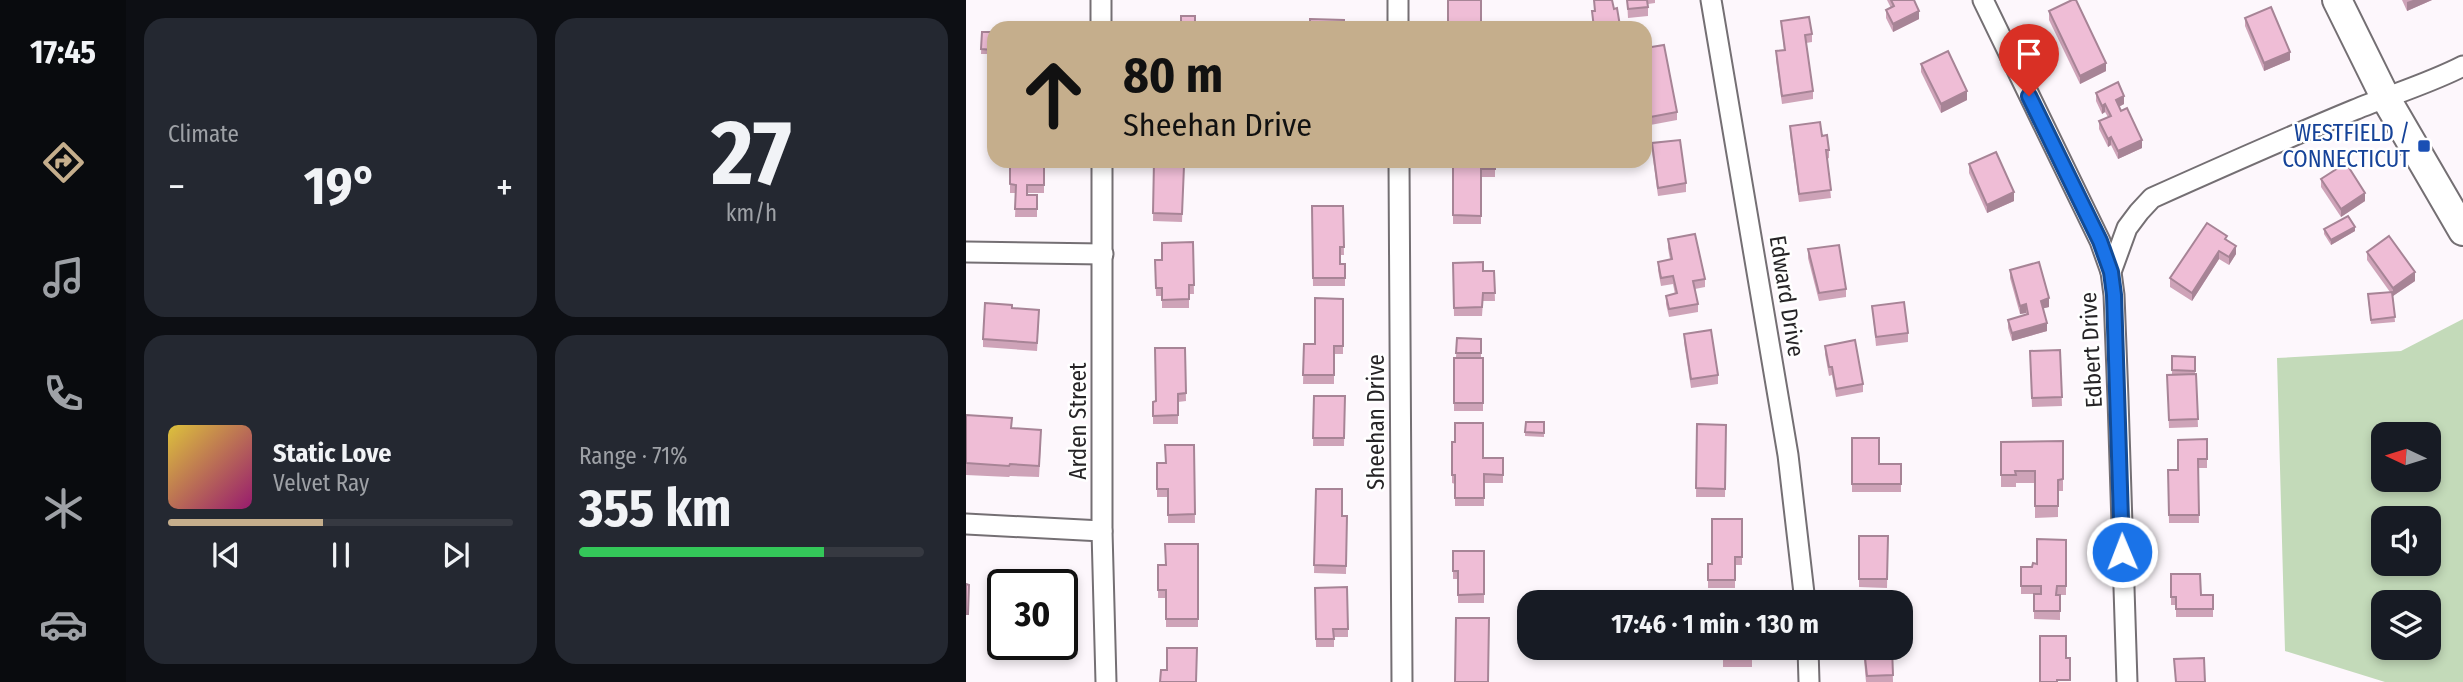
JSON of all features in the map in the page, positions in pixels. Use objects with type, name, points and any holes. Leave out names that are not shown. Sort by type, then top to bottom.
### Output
[{"type":"main road","points":[[2337,0],[2385,97],[2463,231]]},
{"type":"street","points":[[1101,0],[1101,21]]},
{"type":"street","points":[[1398,0],[1398,21]]},
{"type":"street","name":"Edward Drive","points":[[1711,0],[1788,455],[1804,590]]},
{"type":"street","points":[[1983,0],[2100,241],[2111,272]]},
{"type":"street","name":"Edbert Drive","points":[[2127,682],[2114,295],[2111,272],[2127,228],[2152,198],[2256,150],[2463,66]]},
{"type":"street","name":"Arden Street","points":[[1102,168],[1102,531],[1106,682]]},
{"type":"street","name":"Sheehan Drive","points":[[1399,168],[1402,682]]},
{"type":"street","points":[[966,252],[1103,254]]},
{"type":"street","points":[[966,524],[1102,531]]},
{"type":"street","points":[[1809,660],[1810,682]]},
{"type":"green space","points":[[2463,319],[2463,682],[2385,682],[2285,651],[2277,358],[2401,351]]},
{"type":"building","points":[[1448,0],[1481,0],[1481,21],[1448,21]]},
{"type":"building","points":[[1594,0],[1612,0],[1614,9],[1617,8],[1619,21],[1593,21],[1592,11],[1595,11]]},
{"type":"building","points":[[1627,0],[1647,0],[1648,7],[1628,9]]},
{"type":"building","points":[[1891,0],[1914,0],[1919,11],[1893,24],[1886,10],[1894,6]]},
{"type":"building","points":[[2076,0],[2106,63],[2080,76],[2049,11]]},
{"type":"building","points":[[2271,7],[2290,52],[2264,63],[2245,18]]},
{"type":"building","points":[[1181,16],[1195,16],[1195,21],[1181,21]]},
{"type":"building","points":[[1809,17],[1812,34],[1805,35],[1813,91],[1782,96],[1776,51],[1785,50],[1781,21]]},
{"type":"building","points":[[1310,19],[1344,20],[1344,21]]},
{"type":"building","points":[[982,32],[987,32],[987,49],[981,49]]},
{"type":"building","points":[[1664,45],[1677,112],[1652,117],[1652,47]]},
{"type":"building","points":[[1948,51],[1967,91],[1941,104],[1921,64]]},
{"type":"building","points":[[2118,82],[2124,96],[2116,100],[2121,111],[2127,108],[2142,140],[2118,151],[2099,121],[2111,116],[2096,93]]},
{"type":"building","points":[[1820,122],[1822,136],[1827,135],[1831,190],[1799,194],[1790,126]]},
{"type":"building","points":[[1680,140],[1686,183],[1658,188],[1652,143]]},
{"type":"building","points":[[1996,152],[2014,192],[1987,205],[1969,164]]},
{"type":"building","points":[[2346,163],[2365,193],[2341,209],[2321,179]]},
{"type":"building","points":[[1010,168],[1044,168],[1044,185],[1027,185],[1027,195],[1037,195],[1037,209],[1015,209],[1016,185],[1010,184]]},
{"type":"building","points":[[1154,168],[1184,168],[1182,214],[1153,213]]},
{"type":"building","points":[[1453,168],[1495,168],[1481,169],[1481,216],[1453,215]]},
{"type":"building","points":[[1312,206],[1343,206],[1344,247],[1340,247],[1340,264],[1345,264],[1345,278],[1313,278]]},
{"type":"building","points":[[2348,216],[2355,227],[2331,240],[2324,229]]},
{"type":"building","points":[[2207,223],[2227,236],[2225,239],[2236,246],[2229,257],[2219,251],[2192,293],[2170,278]]},
{"type":"building","points":[[1695,234],[1705,279],[1693,281],[1698,304],[1669,309],[1666,296],[1677,293],[1673,276],[1661,278],[1658,262],[1672,259],[1668,239]]},
{"type":"building","points":[[2389,236],[2415,272],[2393,288],[2367,252]]},
{"type":"building","points":[[1193,242],[1194,285],[1189,285],[1189,299],[1162,300],[1162,288],[1156,288],[1155,260],[1162,260],[1162,243]]},
{"type":"building","points":[[1839,245],[1846,289],[1819,293],[1808,249]]},
{"type":"building","points":[[1483,262],[1483,271],[1494,271],[1495,293],[1483,293],[1482,307],[1454,308],[1453,263]]},
{"type":"building","points":[[2039,262],[2049,298],[2041,301],[2047,323],[2012,333],[2008,320],[2028,314],[2026,304],[2020,306],[2010,270]]},
{"type":"building","points":[[2392,292],[2395,317],[2371,320],[2368,294]]},
{"type":"building","points":[[1315,298],[1343,299],[1343,346],[1334,346],[1334,375],[1303,375],[1304,344],[1315,344]]},
{"type":"building","points":[[1904,302],[1908,333],[1876,337],[1872,306]]},
{"type":"building","points":[[985,303],[1039,310],[1037,343],[983,339]]},
{"type":"building","points":[[1711,330],[1718,375],[1691,379],[1684,334]]},
{"type":"building","points":[[1457,338],[1481,339],[1481,353],[1456,353]]},
{"type":"building","points":[[1855,340],[1863,384],[1836,389],[1825,346]]},
{"type":"building","points":[[1155,348],[1185,348],[1186,393],[1178,394],[1178,415],[1153,416],[1153,402],[1156,401]]},
{"type":"building","points":[[2060,350],[2062,397],[2032,398],[2030,351]]},
{"type":"building","points":[[2172,356],[2195,357],[2195,371],[2172,370]]},
{"type":"building","points":[[1454,358],[1483,358],[1483,403],[1454,403]]},
{"type":"building","points":[[2196,374],[2198,419],[2169,420],[2167,375]]},
{"type":"building","points":[[1314,396],[1345,396],[1344,438],[1313,438]]},
{"type":"building","points":[[966,415],[1012,418],[1011,428],[1041,430],[1039,466],[966,463]]},
{"type":"building","points":[[1526,422],[1544,422],[1544,433],[1525,432]]},
{"type":"building","points":[[1455,423],[1483,423],[1483,458],[1503,458],[1503,475],[1484,474],[1484,498],[1455,498],[1452,442],[1455,442]]},
{"type":"building","points":[[1697,424],[1726,425],[1725,489],[1696,488]]},
{"type":"building","points":[[1852,438],[1879,438],[1879,464],[1901,464],[1901,484],[1852,484]]},
{"type":"building","points":[[2207,439],[2207,459],[2198,459],[2199,515],[2169,515],[2168,470],[2178,470],[2178,440]]},
{"type":"building","points":[[2063,441],[2063,479],[2058,480],[2058,506],[2035,506],[2035,471],[2015,471],[2016,475],[2001,475],[2001,442]]},
{"type":"building","points":[[1165,445],[1194,445],[1195,514],[1168,515],[1168,489],[1157,489],[1157,463],[1166,463]]},
{"type":"building","points":[[1316,489],[1342,489],[1342,516],[1347,516],[1346,566],[1314,565]]},
{"type":"building","points":[[1712,519],[1742,519],[1742,557],[1735,557],[1735,580],[1708,580],[1708,564],[1712,564]]},
{"type":"building","points":[[1859,536],[1888,536],[1887,579],[1859,579]]},
{"type":"building","points":[[2037,539],[2066,540],[2066,586],[2057,586],[2056,595],[2060,595],[2060,611],[2034,611],[2034,594],[2041,594],[2041,586],[2021,586],[2021,567],[2037,564]]},
{"type":"building","points":[[1165,544],[1198,544],[1198,619],[1166,619],[1166,590],[1158,590],[1158,565],[1166,565]]},
{"type":"building","points":[[1453,551],[1484,551],[1484,594],[1458,595],[1458,571],[1453,571]]},
{"type":"building","points":[[2171,574],[2200,574],[2201,595],[2213,595],[2213,609],[2176,609],[2176,597],[2171,597]]},
{"type":"building","points":[[966,584],[969,585],[968,614],[966,614]]},
{"type":"building","points":[[1347,587],[1348,629],[1333,629],[1334,639],[1316,639],[1315,588]]},
{"type":"building","points":[[1456,618],[1489,618],[1488,682],[1455,682]]},
{"type":"building","points":[[2040,636],[2066,636],[2070,680],[2040,682]]},
{"type":"building","points":[[1167,648],[1197,648],[1196,682],[1160,682],[1161,670],[1167,670]]},
{"type":"building","points":[[2204,658],[2205,682],[2176,682],[2174,659]]},
{"type":"building","points":[[1865,660],[1892,660],[1893,675],[1867,676]]},
{"type":"place","name":"WESTFIELD / CONNECTICUT","points":[[2424,146]]},
{"type":"route","points":[[2029,96],[2100,241],[2111,272],[2122,552]]}]
